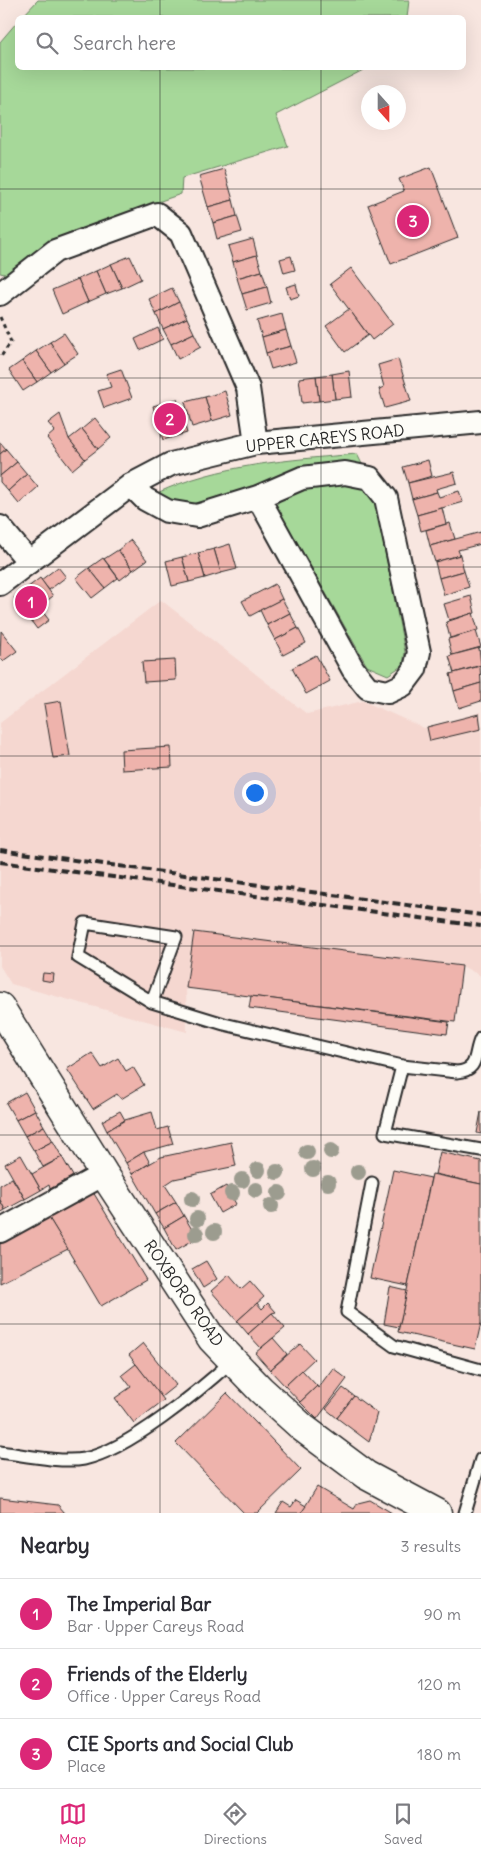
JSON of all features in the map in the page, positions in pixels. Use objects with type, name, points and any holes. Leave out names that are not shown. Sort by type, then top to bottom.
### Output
[{"type":"main road","name":"ROXBORO ROAD","points":[[4,1021],[212,1339],[261,1390],[304,1428],[366,1475],[436,1513]]},
{"type":"street","points":[[0,294],[55,251],[157,214],[181,233],[248,388],[256,443]]},
{"type":"street","name":"UPPER CAREYS ROAD","points":[[0,584],[131,485],[171,464],[256,443],[481,422]]},
{"type":"street","points":[[131,485],[145,499],[167,511],[197,516],[258,497],[302,478],[345,473],[370,478],[386,498],[419,652],[416,669],[403,685],[388,692],[368,688],[353,669],[258,497]]},
{"type":"street","points":[[0,527],[29,562]]},
{"type":"street","points":[[0,1231],[104,1174]]},
{"type":"lane","points":[[152,1002],[176,937],[85,923],[78,957],[152,1002],[224,1024],[402,1066],[466,1072],[475,1060],[481,1038]]},
{"type":"lane","points":[[402,1066],[385,1133],[481,1150]]},
{"type":"lane","points":[[372,1183],[347,1312],[394,1346],[481,1370]]},
{"type":"lane","points":[[0,1452],[82,1459],[98,1455],[125,1442],[200,1389],[233,1360]]},
{"type":"lane","points":[[464,1513],[481,1459]]},
{"type":"path","points":[[0,317],[11,342],[0,358]]},
{"type":"shaded area","points":[[161,600],[307,714],[363,701],[424,728],[481,712],[481,976],[462,966],[194,932],[186,988],[187,1032],[11,984],[0,966],[0,723]]},
{"type":"green space","points":[[38,0],[409,0],[407,15],[24,15]]},
{"type":"green space","points":[[15,24],[15,70],[363,70],[276,115],[288,146],[182,178],[181,194],[68,233],[10,275],[0,273],[0,42]]},
{"type":"green space","points":[[357,454],[362,464],[301,470],[211,502],[181,504],[157,493],[181,483],[230,469],[280,461]]},
{"type":"green space","points":[[357,481],[370,489],[375,501],[405,652],[403,665],[388,675],[367,666],[276,505],[283,498],[302,489]]},
{"type":"building","points":[[431,167],[458,238],[391,264],[368,205],[404,191],[399,179]]},
{"type":"building","points":[[224,169],[233,200],[208,207],[199,176]]},
{"type":"building","points":[[233,200],[237,216],[213,223],[208,207]]},
{"type":"building","points":[[237,216],[242,232],[217,239],[213,223]]},
{"type":"building","points":[[253,239],[257,255],[233,262],[228,246]]},
{"type":"building","points":[[257,255],[262,271],[237,278],[233,262]]},
{"type":"building","points":[[130,256],[141,279],[122,288],[111,264]]},
{"type":"building","points":[[291,256],[295,270],[284,273],[280,259]]},
{"type":"building","points":[[111,264],[122,288],[106,294],[96,271]]},
{"type":"building","points":[[351,268],[393,324],[372,340],[330,284]]},
{"type":"building","points":[[96,271],[106,294],[88,302],[78,279]]},
{"type":"building","points":[[262,271],[267,287],[242,294],[237,278]]},
{"type":"building","points":[[78,279],[88,302],[62,314],[52,290]]},
{"type":"building","points":[[296,284],[299,296],[290,299],[286,287]]},
{"type":"building","points":[[267,287],[271,303],[247,310],[242,294]]},
{"type":"building","points":[[172,288],[179,302],[156,314],[149,299]]},
{"type":"building","points":[[179,302],[187,318],[163,329],[156,314]]},
{"type":"building","points":[[349,309],[368,335],[345,352],[326,326]]},
{"type":"building","points":[[282,314],[286,330],[262,337],[257,321]]},
{"type":"building","points":[[187,318],[194,333],[171,344],[163,329]]},
{"type":"building","points":[[158,328],[163,339],[140,350],[135,339]]},
{"type":"building","points":[[286,330],[291,346],[266,353],[262,337]]},
{"type":"building","points":[[64,333],[78,354],[64,363],[50,342]]},
{"type":"building","points":[[194,333],[201,347],[178,359],[171,344]]},
{"type":"building","points":[[50,342],[64,363],[51,372],[36,351]]},
{"type":"building","points":[[291,346],[296,362],[271,369],[266,353]]},
{"type":"building","points":[[36,351],[51,372],[37,382],[22,361]]},
{"type":"building","points":[[398,359],[411,401],[385,408],[379,389],[384,387],[378,365]]},
{"type":"building","points":[[22,361],[37,382],[23,391],[9,370]]},
{"type":"building","points":[[121,369],[132,398],[104,408],[98,391],[111,387],[106,374]]},
{"type":"building","points":[[349,371],[352,397],[335,399],[332,374]]},
{"type":"building","points":[[332,374],[335,399],[319,401],[316,376]]},
{"type":"building","points":[[316,376],[319,401],[302,403],[299,378]]},
{"type":"building","points":[[225,391],[232,415],[212,421],[205,397]]},
{"type":"building","points":[[205,397],[212,421],[192,427],[185,402]]},
{"type":"building","points":[[177,399],[187,433],[163,440],[153,406]]},
{"type":"building","points":[[60,414],[69,439],[85,459],[72,470],[47,438],[55,431],[48,423]]},
{"type":"building","points":[[95,418],[111,438],[98,449],[82,429]]},
{"type":"building","points":[[82,429],[98,449],[85,459],[69,439]]},
{"type":"building","points":[[0,442],[6,449],[0,454]]},
{"type":"building","points":[[6,449],[17,462],[0,476],[0,454]]},
{"type":"building","points":[[428,460],[432,476],[408,483],[403,467]]},
{"type":"building","points":[[17,462],[27,474],[8,491],[0,482],[0,476]]},
{"type":"building","points":[[454,472],[457,483],[436,489],[437,492],[412,499],[408,483]]},
{"type":"building","points":[[27,474],[38,487],[19,504],[8,491]]},
{"type":"building","points":[[459,491],[463,502],[417,515],[412,499],[437,492],[439,497]]},
{"type":"building","points":[[442,508],[446,524],[421,531],[417,515]]},
{"type":"building","points":[[450,523],[455,539],[430,546],[426,530]]},
{"type":"building","points":[[481,532],[481,544],[458,550],[460,555],[435,562],[430,546]]},
{"type":"building","points":[[131,540],[147,560],[133,570],[118,550]]},
{"type":"building","points":[[230,544],[237,569],[221,573],[214,549]]},
{"type":"building","points":[[214,549],[221,573],[205,578],[198,553]]},
{"type":"building","points":[[118,550],[133,570],[120,580],[104,559]]},
{"type":"building","points":[[198,553],[205,578],[189,582],[182,557]]},
{"type":"building","points":[[460,555],[464,571],[439,578],[435,562]]},
{"type":"building","points":[[182,557],[189,582],[172,586],[166,561]]},
{"type":"building","points":[[103,558],[118,578],[105,588],[89,568]]},
{"type":"building","points":[[58,567],[66,577],[49,590],[41,580]]},
{"type":"building","points":[[89,568],[105,588],[92,598],[76,578]]},
{"type":"building","points":[[464,571],[469,587],[444,595],[439,578]]},
{"type":"building","points":[[40,578],[53,596],[39,607],[49,620],[37,629],[14,598]]},
{"type":"building","points":[[275,584],[282,599],[250,616],[242,601]]},
{"type":"building","points":[[471,596],[475,613],[449,620],[444,604]]},
{"type":"building","points":[[282,599],[290,613],[267,625],[260,610]]},
{"type":"building","points":[[290,613],[298,628],[275,640],[267,625]]},
{"type":"building","points":[[473,613],[478,630],[450,638],[446,622]]},
{"type":"building","points":[[298,628],[306,643],[283,655],[275,640]]},
{"type":"building","points":[[1,631],[17,651],[3,661],[0,657]]},
{"type":"building","points":[[476,631],[481,647],[452,655],[448,639]]},
{"type":"building","points":[[479,648],[481,665],[454,673],[449,656]]},
{"type":"building","points":[[316,655],[330,681],[306,694],[292,668]]},
{"type":"building","points":[[175,660],[176,680],[144,682],[142,662]]},
{"type":"building","points":[[480,666],[481,683],[454,691],[450,674]]},
{"type":"building","points":[[481,683],[481,701],[459,708],[454,691]]},
{"type":"building","points":[[61,701],[70,756],[53,758],[44,704]]},
{"type":"building","points":[[479,714],[481,729],[430,741],[427,727]]},
{"type":"building","points":[[171,747],[172,767],[122,770],[121,750]]},
{"type":"building","points":[[194,932],[462,966],[455,1022],[186,988]]},
{"type":"building","points":[[43,973],[54,974],[53,982],[42,980]]},
{"type":"building","points":[[251,996],[449,1022],[447,1034],[249,1008]]},
{"type":"building","points":[[92,1053],[102,1068],[118,1058],[126,1071],[133,1067],[144,1085],[121,1099],[117,1094],[93,1109],[67,1069]]},
{"type":"building","points":[[25,1092],[35,1110],[16,1120],[6,1103]]},
{"type":"building","points":[[35,1110],[44,1126],[25,1136],[16,1120]]},
{"type":"building","points":[[120,1111],[125,1120],[107,1131],[102,1121]]},
{"type":"building","points":[[152,1112],[157,1130],[168,1127],[173,1144],[144,1152],[126,1163],[107,1131],[125,1120]]},
{"type":"building","points":[[481,1112],[481,1134],[477,1133]]},
{"type":"building","points":[[44,1126],[53,1141],[34,1151],[25,1136]]},
{"type":"building","points":[[53,1141],[62,1157],[43,1167],[34,1151]]},
{"type":"building","points":[[231,1142],[236,1166],[174,1179],[165,1185],[176,1202],[155,1214],[132,1174],[161,1157]]},
{"type":"building","points":[[144,1152],[150,1163],[132,1174],[126,1163]]},
{"type":"building","points":[[440,1152],[481,1161],[481,1184],[435,1174]]},
{"type":"building","points":[[21,1155],[41,1190],[25,1199],[5,1164]]},
{"type":"building","points":[[62,1157],[73,1176],[50,1189],[49,1185],[41,1190],[32,1174]]},
{"type":"building","points":[[393,1170],[431,1178],[408,1286],[370,1278]]},
{"type":"building","points":[[432,1174],[481,1184],[481,1323],[475,1349],[398,1332]]},
{"type":"building","points":[[12,1178],[25,1199],[5,1210],[0,1200],[0,1185]]},
{"type":"building","points":[[226,1186],[236,1204],[220,1213],[210,1195]]},
{"type":"building","points":[[93,1192],[146,1280],[101,1306],[49,1218]]},
{"type":"building","points":[[0,1200],[5,1210],[0,1213]]},
{"type":"building","points":[[176,1202],[184,1216],[164,1228],[155,1214]]},
{"type":"building","points":[[184,1216],[197,1238],[176,1250],[164,1228]]},
{"type":"building","points":[[49,1218],[68,1249],[0,1283],[0,1244]]},
{"type":"building","points":[[206,1261],[217,1279],[203,1288],[192,1269]]},
{"type":"building","points":[[229,1275],[241,1289],[250,1281],[264,1297],[237,1321],[211,1291]]},
{"type":"building","points":[[390,1287],[407,1291],[399,1327],[384,1324]]},
{"type":"building","points":[[257,1303],[262,1309],[268,1303],[276,1312],[272,1313],[248,1334],[237,1321]]},
{"type":"building","points":[[272,1313],[285,1328],[261,1348],[248,1334]]},
{"type":"building","points":[[273,1338],[287,1354],[270,1370],[255,1353]]},
{"type":"building","points":[[143,1343],[176,1385],[161,1397],[129,1355]]},
{"type":"building","points":[[300,1344],[314,1359],[285,1386],[270,1370]]},
{"type":"building","points":[[136,1364],[164,1400],[134,1423],[115,1398],[131,1387],[122,1375]]},
{"type":"building","points":[[333,1368],[347,1379],[317,1419],[300,1402],[317,1386],[318,1388]]},
{"type":"building","points":[[302,1370],[317,1386],[300,1402],[285,1386]]},
{"type":"building","points":[[343,1388],[354,1396],[337,1418],[326,1409]]},
{"type":"building","points":[[227,1393],[301,1470],[257,1513],[244,1513],[176,1443]]},
{"type":"building","points":[[354,1396],[377,1413],[369,1442],[337,1418]]},
{"type":"building","points":[[317,1487],[354,1509],[358,1503],[370,1500],[392,1513],[301,1513]]},
{"type":"building","points":[[0,1498],[58,1505],[65,1513],[0,1513]]},
{"type":"building","points":[[296,1500],[306,1506],[301,1513],[276,1513],[283,1502],[291,1507]]},
{"type":"railway","points":[[0,850],[481,915]]},
{"type":"railway","points":[[0,862],[481,926]]},
{"type":"place","name":"CIE Sports and Social Club","points":[[413,221]]},
{"type":"place","name":"Friends of the Elderly","points":[[170,419]]},
{"type":"place","name":"The Imperial Bar","points":[[31,602]]}]
